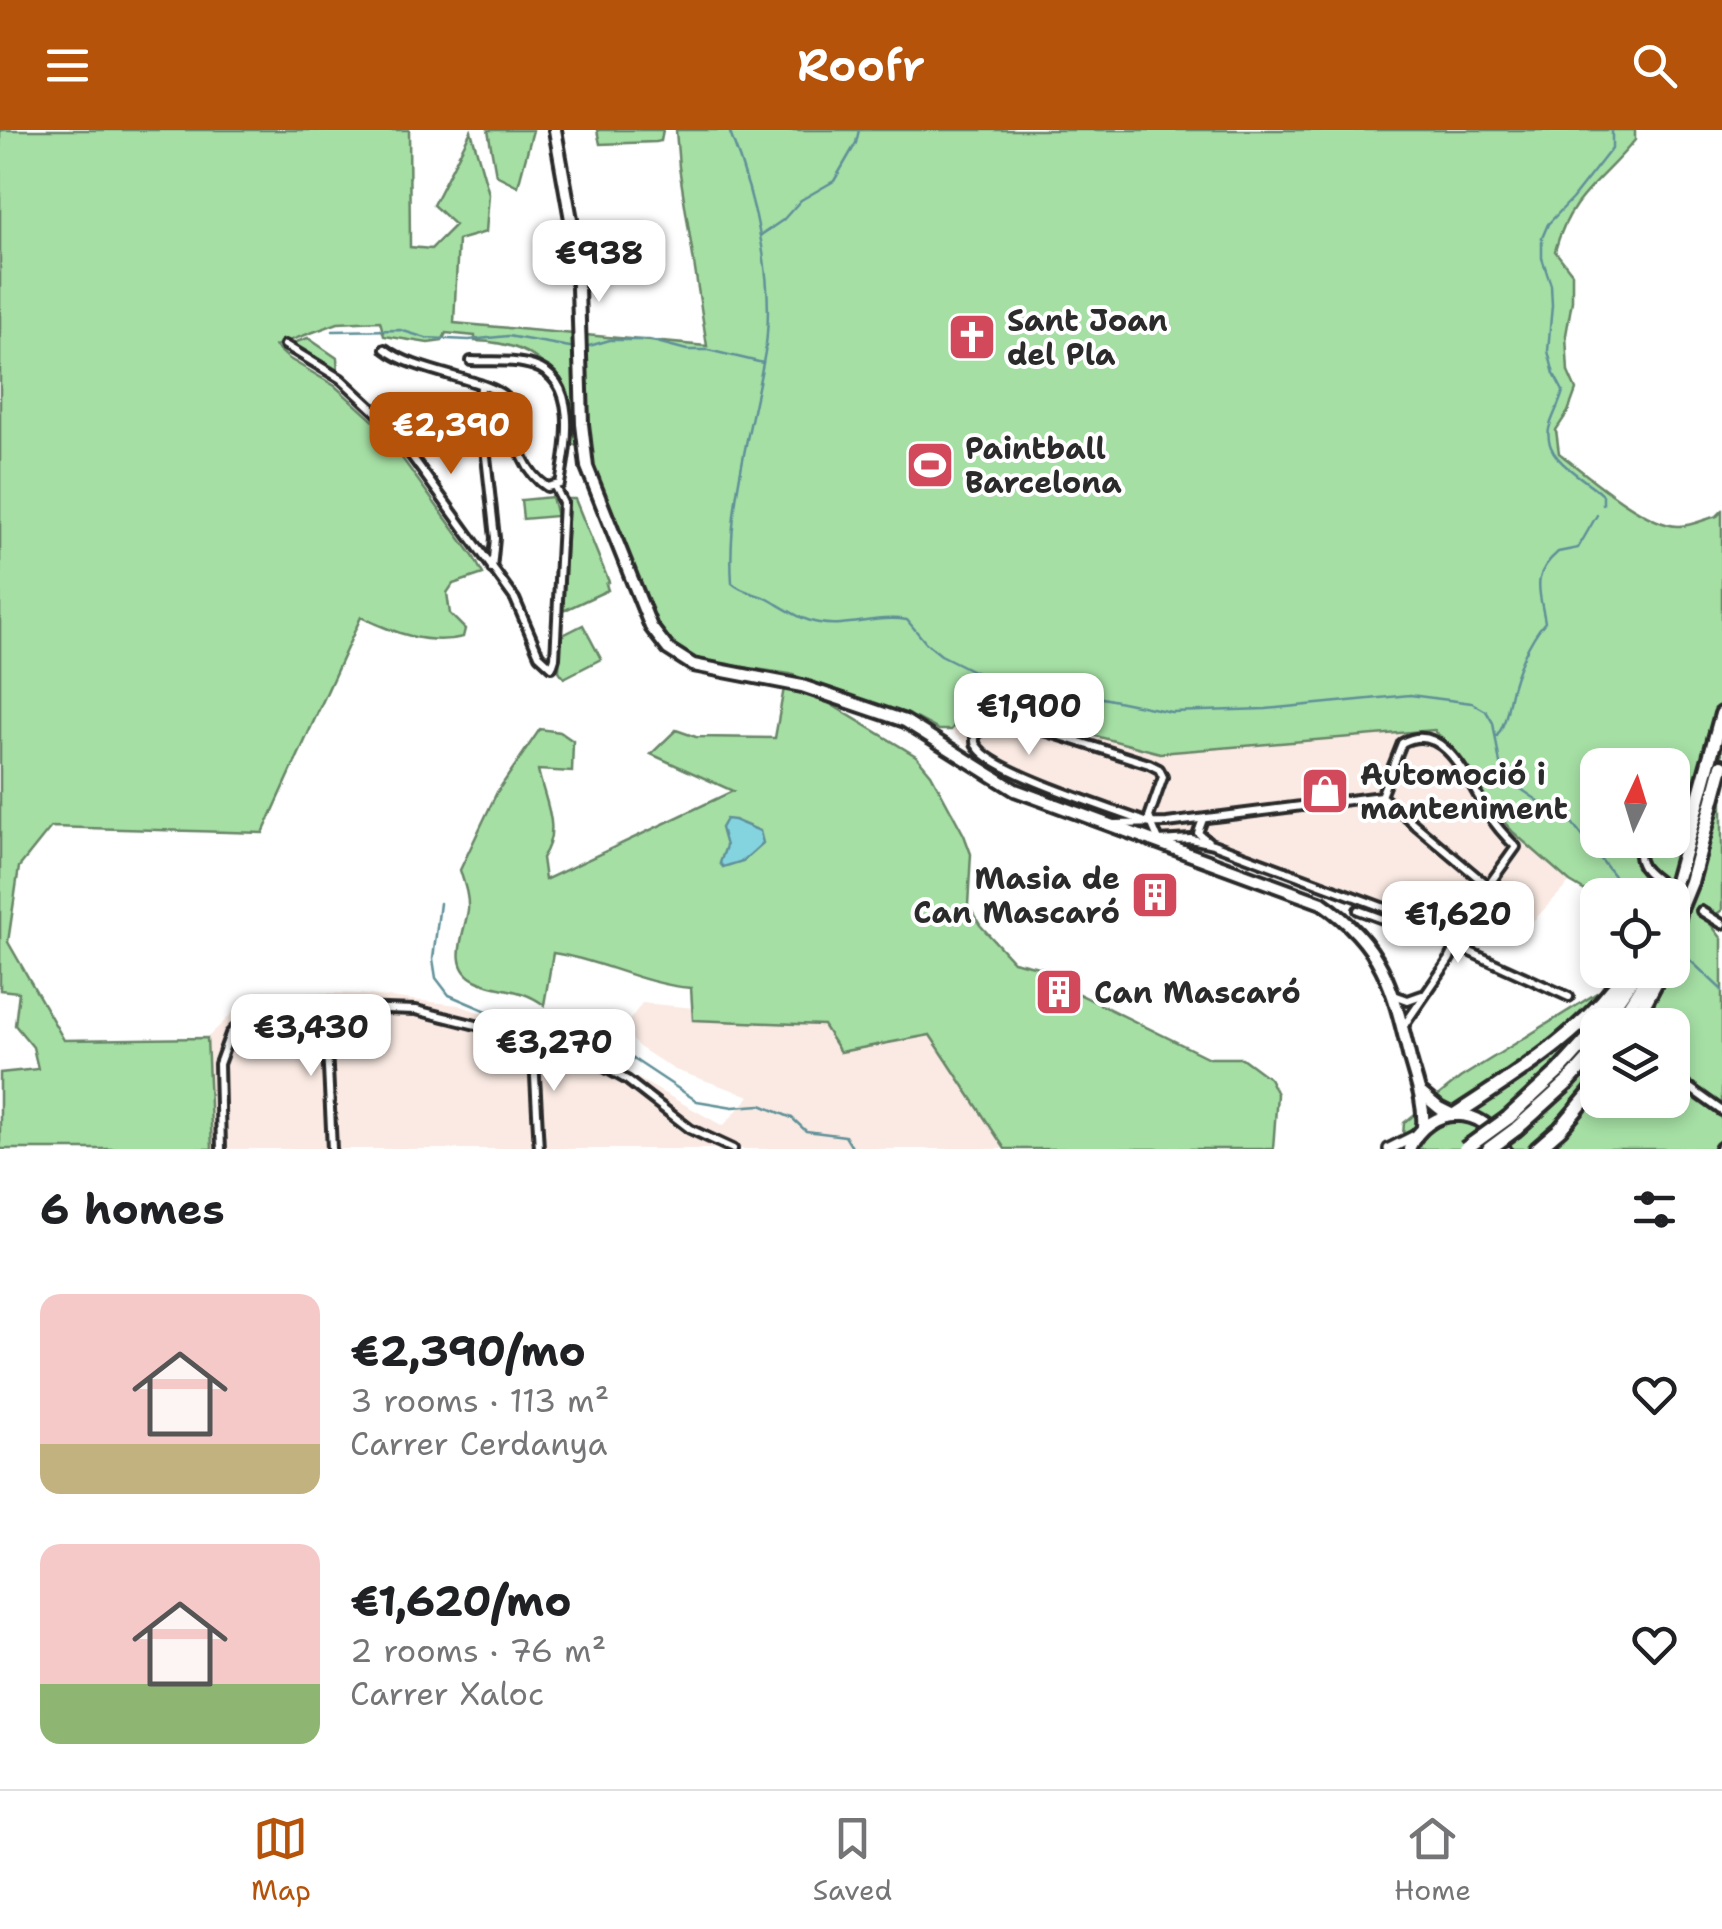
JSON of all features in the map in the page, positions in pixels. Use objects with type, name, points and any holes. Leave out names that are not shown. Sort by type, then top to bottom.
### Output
[{"type":"highway","points":[[1676,878],[1722,714]]},
{"type":"highway","points":[[1678,878],[1722,766]]},
{"type":"highway","points":[[1454,1114],[1566,1038],[1625,988]]},
{"type":"highway","points":[[1614,1008],[1630,988]]},
{"type":"highway","points":[[1489,1149],[1580,1048]]},
{"type":"highway","points":[[1465,1149],[1512,1123],[1580,1069]]},
{"type":"highway","points":[[1538,1149],[1580,1105]]},
{"type":"main road","points":[[555,130],[577,254],[584,451],[594,490],[644,612],[661,642],[678,658],[711,670],[802,686],[905,721],[1006,786],[1322,902],[1370,946],[1386,972],[1420,1091],[1419,1132],[1409,1149]]},
{"type":"main road","points":[[1420,1091],[1439,1108],[1484,1122],[1504,1149]]},
{"type":"main road","points":[[1419,1132],[1454,1114]]},
{"type":"street","points":[[285,345],[342,380],[387,422],[519,606],[539,655],[552,667],[556,658],[562,522],[562,503],[555,488]]},
{"type":"street","points":[[385,348],[399,360],[496,391],[507,400],[526,464],[544,486],[555,488]]},
{"type":"street","points":[[472,361],[530,364],[548,374],[558,386],[564,402],[568,450],[566,466],[555,488]]},
{"type":"street","points":[[481,386],[495,538],[492,570]]},
{"type":"street","points":[[568,450],[584,451]]},
{"type":"street","points":[[566,466],[584,451]]},
{"type":"street","points":[[1150,824],[1018,773],[982,753],[974,742],[975,736],[984,728],[1029,726],[1159,769],[1163,778],[1150,817],[1158,841],[1190,839],[1214,844],[1460,936]]},
{"type":"street","points":[[1381,796],[1402,743],[1417,736],[1442,744],[1516,847],[1488,886],[1456,946],[1403,1028]]},
{"type":"street","points":[[1108,824],[1150,824],[1381,796],[1488,886]]},
{"type":"street","points":[[1203,818],[1198,833],[1214,844]]},
{"type":"street","points":[[1638,858],[1641,868],[1658,878]]},
{"type":"street","points":[[1358,910],[1456,946],[1569,998]]},
{"type":"street","points":[[1701,911],[1722,924]]},
{"type":"street","points":[[1394,995],[1408,1000],[1427,992]]},
{"type":"street","points":[[325,1006],[332,1149]]},
{"type":"street","points":[[221,1149],[219,1064],[230,1034],[245,1018],[264,1010],[325,1006],[416,1010],[533,1040],[610,1068],[690,1129],[732,1149]]},
{"type":"street","points":[[533,1040],[539,1149]]},
{"type":"street","points":[[1690,1088],[1722,1111]]},
{"type":"street","points":[[1389,1149],[1419,1132]]},
{"type":"shaded area","points":[[961,716],[981,723],[1037,720],[1160,753],[1434,730],[1513,832],[1570,882],[1535,919],[1476,946],[999,772],[951,730]]},
{"type":"shaded area","points":[[299,992],[458,1005],[585,1049],[723,1126],[750,1096],[675,1070],[639,1047],[623,1029],[642,1003],[938,1031],[991,1114],[1003,1149],[212,1149],[207,1038],[244,1002]]},
{"type":"green space","points":[[0,130],[409,130],[410,247],[431,249],[455,225],[433,205],[471,131],[489,194],[486,232],[458,240],[454,323],[707,346],[676,130],[1635,130],[1635,140],[1578,202],[1555,251],[1572,273],[1566,335],[1568,372],[1576,390],[1556,430],[1559,453],[1650,518],[1684,526],[1722,511],[1722,910],[1708,921],[1722,939],[1722,1149],[1402,1149],[1404,1123],[1460,1078],[1602,988],[1690,988],[1690,878],[1580,878],[1580,888],[1513,832],[1434,730],[1160,753],[1039,721],[980,723],[962,716],[951,730],[939,730],[790,674],[700,661],[680,650],[660,631],[610,519],[589,450],[572,444],[565,401],[547,369],[535,357],[518,349],[475,341],[475,336],[446,333],[442,341],[428,343],[384,336],[380,321],[338,323],[275,346],[335,386],[378,425],[473,556],[483,574],[453,584],[447,593],[450,614],[465,629],[463,637],[424,639],[361,617],[263,833],[51,827],[19,867],[8,942],[64,1040],[207,1038],[212,1149],[0,1149],[0,1073],[38,1069],[33,1047],[15,1025],[19,992],[0,990]]},
{"type":"green space","points":[[488,130],[533,130],[518,186],[496,175]]},
{"type":"green space","points":[[597,130],[663,130],[661,141],[600,144]]},
{"type":"green space","points":[[308,338],[337,358],[338,373],[290,344]]},
{"type":"green space","points":[[552,497],[557,516],[523,519],[521,500]]},
{"type":"green space","points":[[569,499],[575,499],[609,582],[608,590],[563,611]]},
{"type":"green space","points":[[583,625],[601,659],[564,678],[559,671],[561,636]]},
{"type":"green space","points":[[784,688],[822,699],[916,756],[931,774],[971,854],[968,905],[980,925],[1013,961],[1077,976],[1073,991],[1209,1058],[1242,1058],[1269,1078],[1277,1094],[1273,1149],[1005,1149],[930,1035],[840,1052],[823,1025],[693,1020],[691,988],[553,953],[544,1005],[527,995],[468,975],[460,959],[468,905],[460,870],[497,792],[540,729],[560,732],[573,741],[572,772],[538,770],[551,826],[542,858],[545,880],[733,791],[651,754],[676,730],[696,737],[775,738]]},
{"type":"water","points":[[726,819],[760,831],[763,843],[743,861],[723,867],[720,863],[726,846],[721,828]]},
{"type":"waterway","points":[[729,130],[756,215],[768,305],[763,363],[736,500],[732,583],[819,623],[907,620],[941,655],[991,680],[1053,683],[1078,693],[1171,712],[1266,709],[1410,695],[1472,703],[1486,711],[1493,723],[1500,764],[1512,783],[1573,824],[1616,878]]},
{"type":"waterway","points":[[761,235],[783,220],[801,200],[834,181],[856,143],[859,130]]},
{"type":"waterway","points":[[1603,505],[1603,495],[1558,459],[1549,440],[1550,424],[1563,391],[1548,351],[1551,285],[1542,258],[1542,238],[1548,224],[1612,148],[1612,130]]},
{"type":"waterway","points":[[333,331],[400,330],[426,338],[469,340],[508,336],[570,347]]},
{"type":"waterway","points":[[589,346],[610,340],[649,340],[763,363]]},
{"type":"waterway","points":[[1497,736],[1519,667],[1545,622],[1539,585],[1543,569],[1558,552],[1578,548],[1597,515]]},
{"type":"waterway","points":[[440,903],[433,959],[436,978],[449,995],[496,1015],[611,1044],[697,1101],[733,1107],[761,1105],[792,1118],[806,1131],[845,1136],[853,1149]]},
{"type":"waterway","points":[[1690,960],[1722,990]]},
{"type":"place","name":"Sant Joan del Pla","points":[[972,337]]},
{"type":"place","name":"Paintball Barcelona","points":[[930,465]]},
{"type":"place","name":"Automoció i manteniment","points":[[1325,791]]},
{"type":"place","name":"Masia de Can Mascaró","points":[[1155,895]]},
{"type":"place","name":"Can Mascaró","points":[[1059,992]]}]
